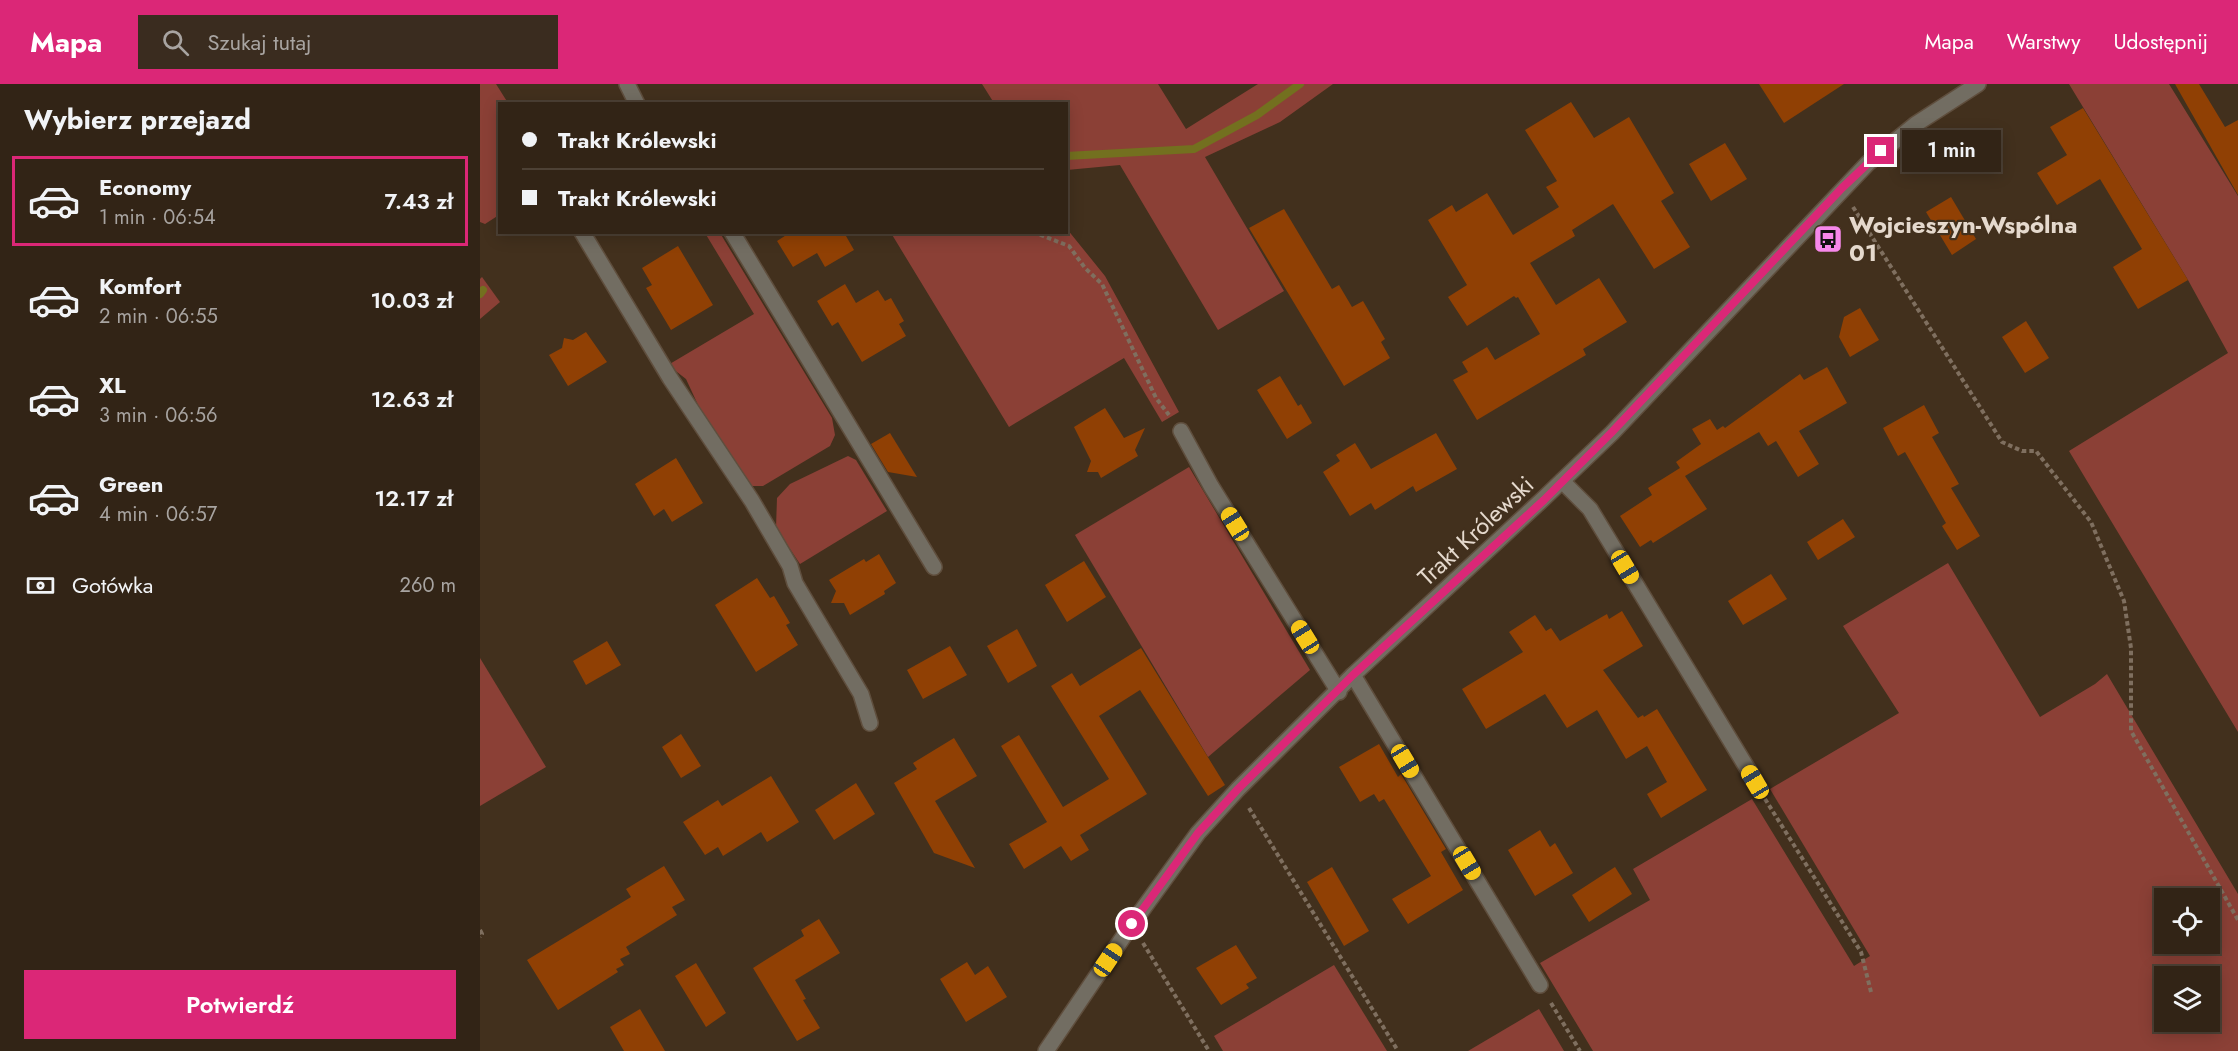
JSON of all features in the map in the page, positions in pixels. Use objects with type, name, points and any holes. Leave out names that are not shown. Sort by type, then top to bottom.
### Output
[{"type":"street","points":[[627,84],[635,102]]},
{"type":"street","name":"Trakt Królewski","points":[[1046,1051],[1132,924],[1198,833],[1238,789],[1339,692],[1353,675],[1562,482],[1842,188],[1895,139],[1978,84]]},
{"type":"street","points":[[583,234],[670,378],[752,501],[790,566],[795,583],[861,694],[870,723]]},
{"type":"street","points":[[733,234],[934,567]]},
{"type":"street","points":[[1181,431],[1211,486],[1339,692]]},
{"type":"street","points":[[1562,482],[1590,509],[1755,782]]},
{"type":"street","points":[[1353,675],[1540,985]]},
{"type":"path","points":[[1842,188],[2002,442],[2022,452],[2036,451],[2091,522],[2124,600],[2131,648],[2131,731],[2238,920]]},
{"type":"path","points":[[1038,234],[1069,246],[1085,268],[1102,284],[1156,398],[1181,431]]},
{"type":"path","points":[[1755,782],[1861,952],[1871,992]]},
{"type":"path","points":[[1238,789],[1398,1051]]},
{"type":"path","points":[[1132,924],[1209,1051]]},
{"type":"path","points":[[480,930],[482,934],[480,937]]},
{"type":"path","points":[[1540,985],[1580,1051]]},
{"type":"shaded area","points":[[480,84],[496,84],[507,102],[498,102],[498,216],[485,224],[480,222]]},
{"type":"shaded area","points":[[982,84],[1158,84],[1186,129],[1258,84],[1333,84],[1280,122],[1205,157],[1284,291],[1218,330],[1120,165],[1068,170],[1068,102],[993,102]]},
{"type":"shaded area","points":[[2069,84],[2169,84],[2238,196],[2238,732],[2069,451],[2228,353],[2188,280]]},
{"type":"shaded area","points":[[1068,230],[1105,276],[1179,412],[1162,422],[1124,358],[1009,427],[892,234],[1068,234]]},
{"type":"shaded area","points":[[706,234],[721,234],[832,418],[835,435],[830,446],[763,486],[749,486],[705,420],[686,379],[668,365],[754,314]]},
{"type":"shaded area","points":[[482,277],[500,302],[480,319],[480,279]]},
{"type":"shaded area","points":[[848,456],[856,460],[887,511],[800,564],[776,528],[777,498],[790,484]]},
{"type":"shaded area","points":[[1189,467],[1310,670],[1208,757],[1075,535]]},
{"type":"shaded area","points":[[1948,563],[2040,717],[2095,684],[2107,674],[2238,894],[2238,1051],[1593,1051],[1540,963],[1650,900],[1633,869],[1752,799],[1854,966],[1870,956],[1770,789],[1899,713],[1843,626]]},
{"type":"shaded area","points":[[480,658],[546,767],[480,806]]},
{"type":"shaded area","points":[[1334,965],[1387,1051],[1223,1051],[1214,1036]]},
{"type":"shaded area","points":[[1539,1009],[1564,1051],[1468,1051]]},
{"type":"building","points":[[1759,84],[1844,84],[1784,123]]},
{"type":"building","points":[[2175,84],[2199,84],[2225,127],[2238,120],[2238,195]]},
{"type":"building","points":[[1571,102],[1594,138],[1629,117],[1674,193],[1661,201],[1690,247],[1654,269],[1613,204],[1572,230],[1575,236],[1530,263],[1556,305],[1599,278],[1627,322],[1583,349],[1586,355],[1477,420],[1453,380],[1468,372],[1462,362],[1487,347],[1495,360],[1540,334],[1518,297],[1514,296],[1467,326],[1448,297],[1467,285],[1428,220],[1452,205],[1456,212],[1487,193],[1513,235],[1559,207],[1546,187],[1557,181],[1525,130]]},
{"type":"building","points":[[2083,108],[2188,280],[2138,309],[2113,267],[2142,249],[2100,179],[2057,205],[2037,173],[2067,155],[2050,127]]},
{"type":"building","points":[[1725,143],[1747,179],[1711,201],[1689,164]]},
{"type":"building","points":[[1951,197],[1976,239],[1952,255],[1926,212]]},
{"type":"building","points":[[1284,209],[1332,289],[1339,285],[1352,307],[1363,301],[1385,339],[1381,342],[1390,358],[1344,386],[1249,228]]},
{"type":"building","points":[[788,234],[850,234],[846,236],[854,250],[825,267],[817,253],[793,267],[777,241]]},
{"type":"building","points":[[678,246],[713,305],[671,330],[646,288],[652,285],[642,268]]},
{"type":"building","points":[[845,284],[856,303],[878,290],[885,301],[891,298],[904,321],[899,324],[906,336],[862,362],[838,322],[832,326],[817,301]]},
{"type":"building","points":[[1860,308],[1879,340],[1850,357],[1839,337],[1844,317]]},
{"type":"building","points":[[2026,321],[2049,358],[2025,373],[2002,337]]},
{"type":"building","points":[[586,332],[607,362],[568,386],[549,355],[562,348],[564,338],[573,340]]},
{"type":"building","points":[[1827,367],[1847,403],[1799,431],[1819,464],[1798,477],[1776,441],[1768,446],[1759,432],[1685,476],[1707,509],[1653,543],[1651,540],[1640,547],[1620,516],[1652,495],[1648,488],[1680,468],[1676,462],[1701,444],[1692,429],[1710,419],[1717,430],[1723,426],[1725,428],[1800,374],[1804,380]]},
{"type":"building","points":[[1280,376],[1298,406],[1301,404],[1312,423],[1287,439],[1257,390]]},
{"type":"building","points":[[1924,405],[1939,433],[1932,437],[1959,484],[1951,488],[1980,536],[1957,550],[1942,526],[1946,523],[1905,452],[1898,456],[1883,428]]},
{"type":"building","points":[[1105,408],[1124,438],[1145,428],[1135,450],[1138,456],[1101,478],[1098,472],[1087,472],[1091,461],[1074,427]]},
{"type":"building","points":[[890,433],[917,477],[888,472],[871,444]]},
{"type":"building","points":[[1436,433],[1457,469],[1416,492],[1413,486],[1375,510],[1371,503],[1350,516],[1323,472],[1340,461],[1336,455],[1355,443],[1371,469]]},
{"type":"building","points":[[676,458],[703,503],[672,522],[664,509],[654,516],[635,484]]},
{"type":"building","points":[[1843,519],[1855,537],[1818,560],[1807,542]]},
{"type":"building","points":[[879,554],[896,583],[884,591],[885,594],[850,615],[844,603],[831,603],[836,591],[829,580],[864,559],[866,562]]},
{"type":"building","points":[[1084,561],[1106,597],[1067,622],[1045,585]]},
{"type":"building","points":[[1771,574],[1787,599],[1743,625],[1728,601]]},
{"type":"building","points":[[757,578],[770,598],[774,596],[790,623],[786,625],[798,645],[756,672],[715,605]]},
{"type":"building","points":[[1622,611],[1643,646],[1603,670],[1638,718],[1657,709],[1707,790],[1661,818],[1647,794],[1667,782],[1647,746],[1626,759],[1597,710],[1567,728],[1545,694],[1486,729],[1462,689],[1523,652],[1509,632],[1535,615],[1546,631],[1551,628],[1560,641],[1607,614],[1609,619]]},
{"type":"building","points":[[1017,629],[1037,666],[1008,683],[987,646]]},
{"type":"building","points":[[607,641],[621,665],[586,685],[573,661]]},
{"type":"building","points":[[950,646],[967,675],[923,699],[907,670]]},
{"type":"building","points":[[1141,648],[1225,785],[1208,796],[1140,690],[1099,716],[1147,794],[1080,835],[1089,850],[1071,861],[1061,846],[1024,869],[1009,844],[1047,822],[1001,746],[1019,735],[1063,807],[1109,779],[1051,686],[1072,673],[1080,686]]},
{"type":"building","points":[[681,734],[701,766],[681,778],[662,747]]},
{"type":"building","points":[[954,738],[977,776],[935,801],[975,868],[934,853],[894,783],[917,769],[913,763]]},
{"type":"building","points":[[1379,744],[1398,777],[1401,774],[1446,849],[1441,852],[1463,890],[1408,924],[1392,899],[1431,876],[1384,799],[1379,802],[1374,794],[1360,802],[1339,767]]},
{"type":"building","points":[[771,776],[799,822],[767,842],[761,832],[723,856],[718,847],[705,855],[683,822],[718,800],[722,806]]},
{"type":"building","points":[[856,783],[875,814],[834,840],[815,810]]},
{"type":"building","points":[[1540,830],[1550,847],[1555,843],[1573,873],[1535,896],[1508,850]]},
{"type":"building","points":[[664,866],[685,900],[672,907],[677,915],[626,947],[630,954],[620,959],[624,965],[616,969],[618,972],[558,1010],[527,960],[631,897],[626,889]]},
{"type":"building","points":[[1332,867],[1369,931],[1344,946],[1307,882]]},
{"type":"building","points":[[1615,867],[1632,894],[1589,922],[1572,895]]},
{"type":"building","points":[[819,919],[840,953],[795,980],[806,999],[803,1000],[820,1028],[797,1041],[753,968],[804,936],[801,930]]},
{"type":"building","points":[[1236,945],[1257,978],[1246,984],[1249,988],[1221,1005],[1196,968]]},
{"type":"building","points":[[967,962],[975,975],[988,966],[1007,997],[966,1022],[940,979]]},
{"type":"building","points":[[696,963],[726,1013],[706,1027],[675,976]]},
{"type":"building","points":[[640,1009],[665,1051],[624,1051],[610,1027]]},
{"type":"waterway","points":[[1068,156],[1194,149],[1257,115],[1300,84]]},
{"type":"waterway","points":[[480,294],[483,290]]},
{"type":"place","name":"Wojcieszyn-Wspólna 01","points":[[1828,239]]},
{"type":"route","points":[[1132,924],[1198,833],[1238,789],[1339,692],[1353,675],[1544,500],[1611,433],[1842,188],[1881,151]]}]
